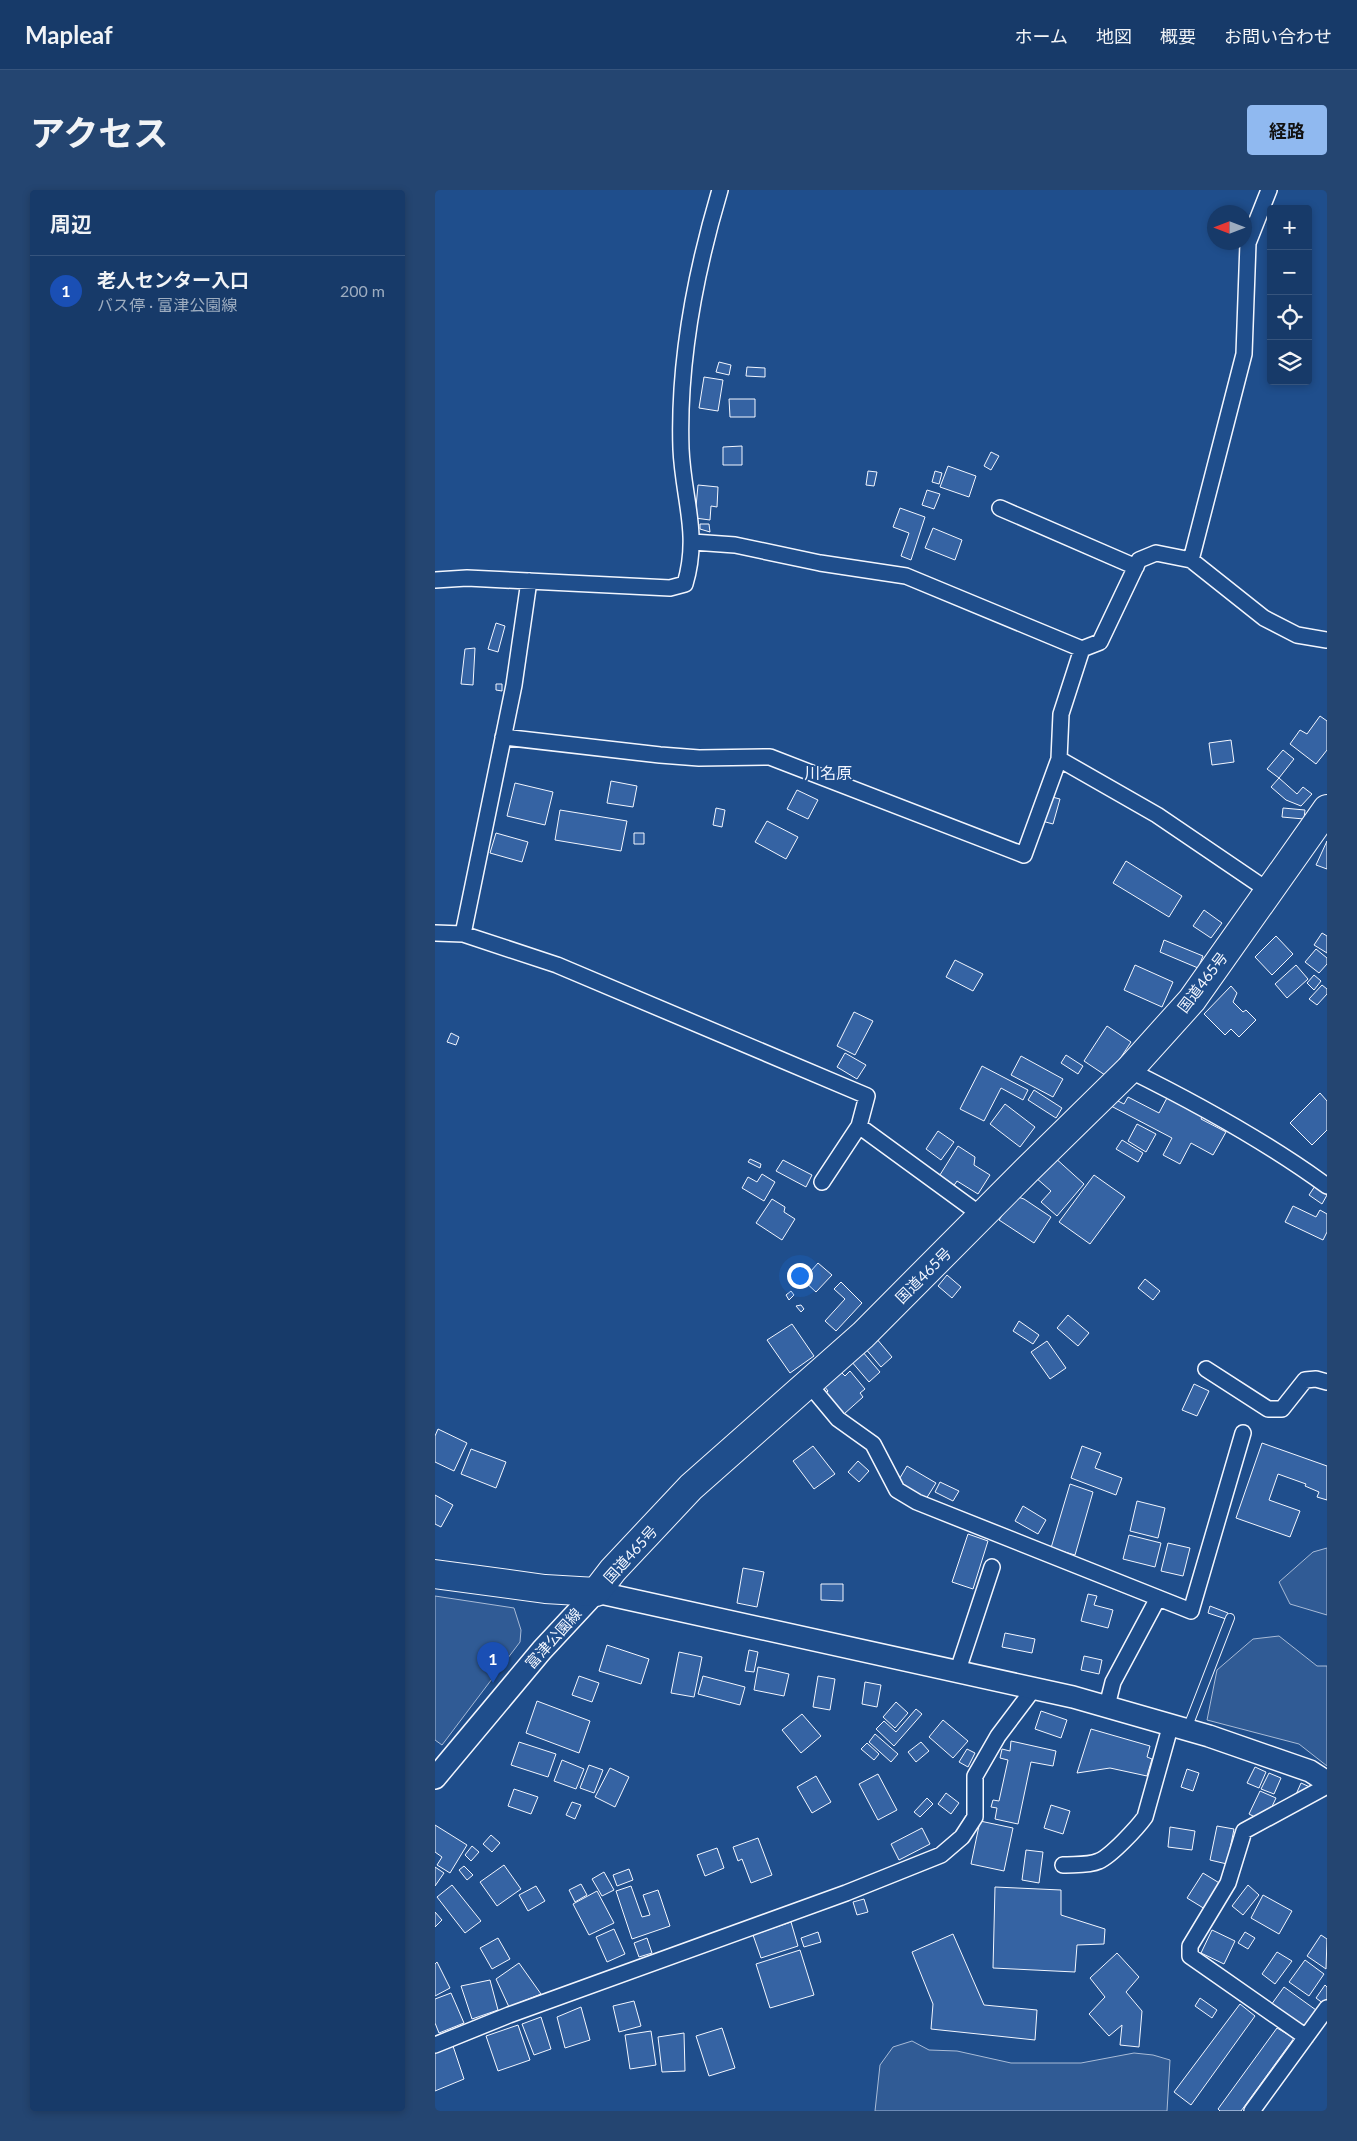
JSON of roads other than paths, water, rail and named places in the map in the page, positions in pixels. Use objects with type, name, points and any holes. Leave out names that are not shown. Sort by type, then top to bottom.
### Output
[{"type":"highway","name":"国道465号","points":[[435,1574],[552,1590],[596,1592],[613,1570],[691,1487],[863,1335],[981,1215],[1129,1070],[1191,1000],[1327,809]]},
{"type":"street","points":[[435,580],[467,578],[670,588],[685,584],[690,566],[693,542],[681,449],[685,346],[698,274],[720,190]]},
{"type":"street","points":[[1191,560],[1244,354],[1249,243],[1269,190]]},
{"type":"street","points":[[1000,508],[1136,567]]},
{"type":"street","points":[[693,542],[735,545],[820,562],[906,576],[1019,621],[1082,649],[1100,642],[1139,560],[1156,553],[1191,560],[1264,618],[1297,635],[1327,640]]},
{"type":"street","points":[[463,934],[514,685],[529,581]]},
{"type":"street","points":[[503,737],[659,755],[770,758],[1024,855],[1059,759],[1061,714],[1082,649]]},
{"type":"street","points":[[1059,759],[1157,815],[1269,891]]},
{"type":"street","points":[[435,933],[463,934],[557,965],[867,1096],[859,1126],[821,1182]]},
{"type":"street","points":[[1129,1070],[1183,1097],[1285,1156],[1327,1186]]},
{"type":"street","points":[[859,1126],[981,1215]]},
{"type":"street","points":[[1207,1369],[1268,1409],[1274,1410],[1282,1409],[1305,1380],[1327,1382]]},
{"type":"street","points":[[808,1383],[838,1418],[873,1444],[884,1461],[897,1490],[903,1494],[917,1502],[1191,1611],[1243,1433]]},
{"type":"street","points":[[958,1670],[992,1567]]},
{"type":"street","points":[[596,1592],[1035,1687],[1179,1727],[1310,1771],[1327,1782]]},
{"type":"street","name":"富津公園線","points":[[435,1778],[542,1650],[596,1592]]},
{"type":"street","points":[[1107,1706],[1113,1682],[1158,1598]]},
{"type":"street","points":[[435,2045],[509,2015],[602,1983],[845,1893],[941,1855],[963,1837],[975,1817],[975,1776],[998,1736],[1035,1687]]},
{"type":"street","points":[[1063,1865],[1093,1863],[1102,1860],[1139,1824],[1145,1816],[1179,1727]]},
{"type":"street","points":[[1306,2037],[1190,1956],[1190,1946],[1229,1883],[1244,1831],[1327,1786]]},
{"type":"street","points":[[1252,2111],[1327,2008]]},
{"type":"lane","points":[[1179,1727],[1230,1618]]},
{"type":"place","name":"老人センター入口","points":[[493,1683]]},
{"type":"district","name":"川名原","points":[[828,772]]}]
